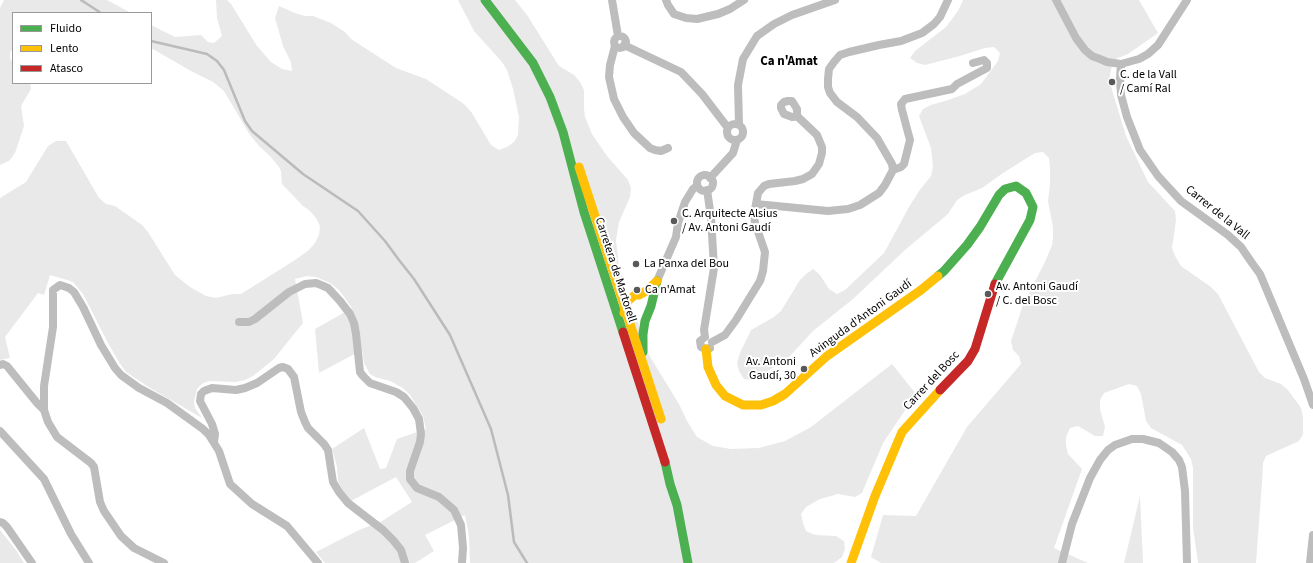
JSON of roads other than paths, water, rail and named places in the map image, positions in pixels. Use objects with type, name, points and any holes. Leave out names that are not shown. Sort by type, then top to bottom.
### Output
[{"type":"main road","name":"Carretera de Martorell","points":[[485,0],[533,63],[550,97],[563,132],[580,199],[664,458],[677,505],[688,563]]},
{"type":"main road","points":[[563,132],[574,154],[661,419],[676,483],[677,505]]},
{"type":"main road","name":"Carrer del Bosc","points":[[850,563],[875,496],[902,432],[917,414],[968,361],[975,349],[982,330],[995,285],[1030,220],[1033,207],[1026,193],[1016,186],[1005,189]]},
{"type":"main road","name":"Avinguda d'Antoni Gaudí","points":[[706,349],[708,367],[716,385],[725,396],[744,405],[761,405],[773,401],[785,394],[827,356],[921,290],[944,271],[971,239],[999,195],[1005,189]]},
{"type":"main road","points":[[611,263],[625,290],[648,299],[649,310]]},
{"type":"main road","points":[[625,338],[623,320],[627,302],[646,291],[657,281]]},
{"type":"main road","points":[[643,365],[643,334],[657,281]]},
{"type":"main road","points":[[610,291],[625,312],[632,317],[638,318],[649,310]]},
{"type":"street","points":[[612,0],[618,36]]},
{"type":"street","points":[[666,0],[674,14],[686,18],[697,19],[718,14],[730,9],[744,0]]},
{"type":"street","points":[[710,178],[733,153],[737,140],[740,139],[743,133],[742,127],[739,125],[738,85],[743,59],[757,36],[774,24],[792,15],[835,0]]},
{"type":"street","points":[[756,204],[828,211],[848,209],[860,205],[879,193],[893,170],[892,164],[877,138],[857,117],[837,102],[830,93],[828,87],[830,69],[840,55],[878,45],[901,41],[922,33],[934,24],[940,17],[948,0]]},
{"type":"street","points":[[1056,0],[1076,38],[1092,56],[1107,62],[1121,64],[1139,59],[1148,54],[1158,45],[1187,0]]},
{"type":"street","points":[[615,46],[620,48],[624,45],[626,42],[625,38],[623,36],[614,38],[613,41],[615,46],[610,65],[609,77],[614,99],[623,117],[634,133],[650,148],[661,151],[668,148]]},
{"type":"street","points":[[624,45],[681,72],[702,94],[728,128],[728,137],[737,140]]},
{"type":"street","points":[[893,170],[904,164],[910,140],[902,110],[902,104],[905,98],[952,89],[957,84],[987,68],[987,63],[984,60],[973,63]]},
{"type":"street","name":"Carrer de la Vall","points":[[1121,64],[1121,95],[1127,117],[1140,150],[1158,176],[1181,201],[1228,235],[1241,247],[1260,274],[1304,379],[1313,405]]},
{"type":"street","points":[[706,349],[702,348],[700,345],[701,340],[725,335],[757,286],[763,272],[765,252],[755,223],[754,215],[758,193],[768,184],[795,182],[803,179],[812,174],[819,164],[822,153],[820,141],[812,129],[797,116]]},
{"type":"street","points":[[728,128],[733,124],[739,125]]},
{"type":"street","points":[[657,281],[676,237],[678,223],[685,202],[693,189],[697,186],[698,179],[706,175],[710,178],[712,185],[707,190],[701,190],[697,186]]},
{"type":"street","points":[[707,190],[711,217],[714,268],[704,330],[708,339]]},
{"type":"street","points":[[239,322],[249,322],[255,319],[289,292],[305,284],[316,283],[328,288],[340,300],[350,314],[354,323],[360,372],[362,376],[370,383],[396,392],[404,397],[413,408],[419,419],[421,434],[420,442],[410,471],[410,479],[417,488],[439,497],[449,504],[454,510],[461,525],[463,548],[462,563]]},
{"type":"street","points":[[164,563],[134,548],[121,536],[104,511],[100,502],[94,468],[91,463],[56,437],[48,422],[44,410],[44,381],[53,327],[52,290],[60,285],[69,288],[74,292],[83,306],[101,345],[121,375],[139,388],[179,411],[203,429],[214,442],[219,451],[230,484],[252,504],[287,526],[318,563]]},
{"type":"street","points":[[0,365],[3,364],[8,366],[44,410]]},
{"type":"street","points":[[214,442],[215,434],[212,424],[200,401],[201,394],[212,388],[236,390],[246,388],[257,383],[279,368],[283,367],[288,369],[294,377],[301,412],[305,422],[328,450],[333,482],[343,499],[393,540],[401,550],[405,563]]},
{"type":"street","points":[[0,431],[44,479],[71,534],[89,563]]},
{"type":"street","points":[[1062,563],[1072,524],[1090,478],[1108,450],[1132,439],[1152,440],[1165,446],[1179,460],[1182,467],[1185,491],[1187,563]]},
{"type":"street","points":[[0,522],[7,527],[32,563]]},
{"type":"street","points":[[1310,563],[1313,535]]},
{"type":"waterway","points":[[81,0],[99,12]]},
{"type":"waterway","points":[[152,41],[207,54],[217,61],[224,70],[245,121],[252,131],[303,174],[358,211],[385,241],[414,279],[450,335],[491,429],[508,495],[514,542],[527,563]]},
{"type":"place","name":"C. de la Vall / Camí Ral","points":[[1112,82]]},
{"type":"place","name":"C. Arquitecte Alsius / Av. Antoni Gaudí","points":[[674,221]]},
{"type":"place","name":"La Panxa del Bou","points":[[636,264]]},
{"type":"place","name":"Ca n'Amat","points":[[637,290]]},
{"type":"place","name":"Av. Antoni Gaudí / C. del Bosc","points":[[988,294]]},
{"type":"place","name":"Av. Antoni Gaudí, 30","points":[[804,369]]},
{"type":"district","name":"Ca n'Amat","points":[[789,62]]}]
